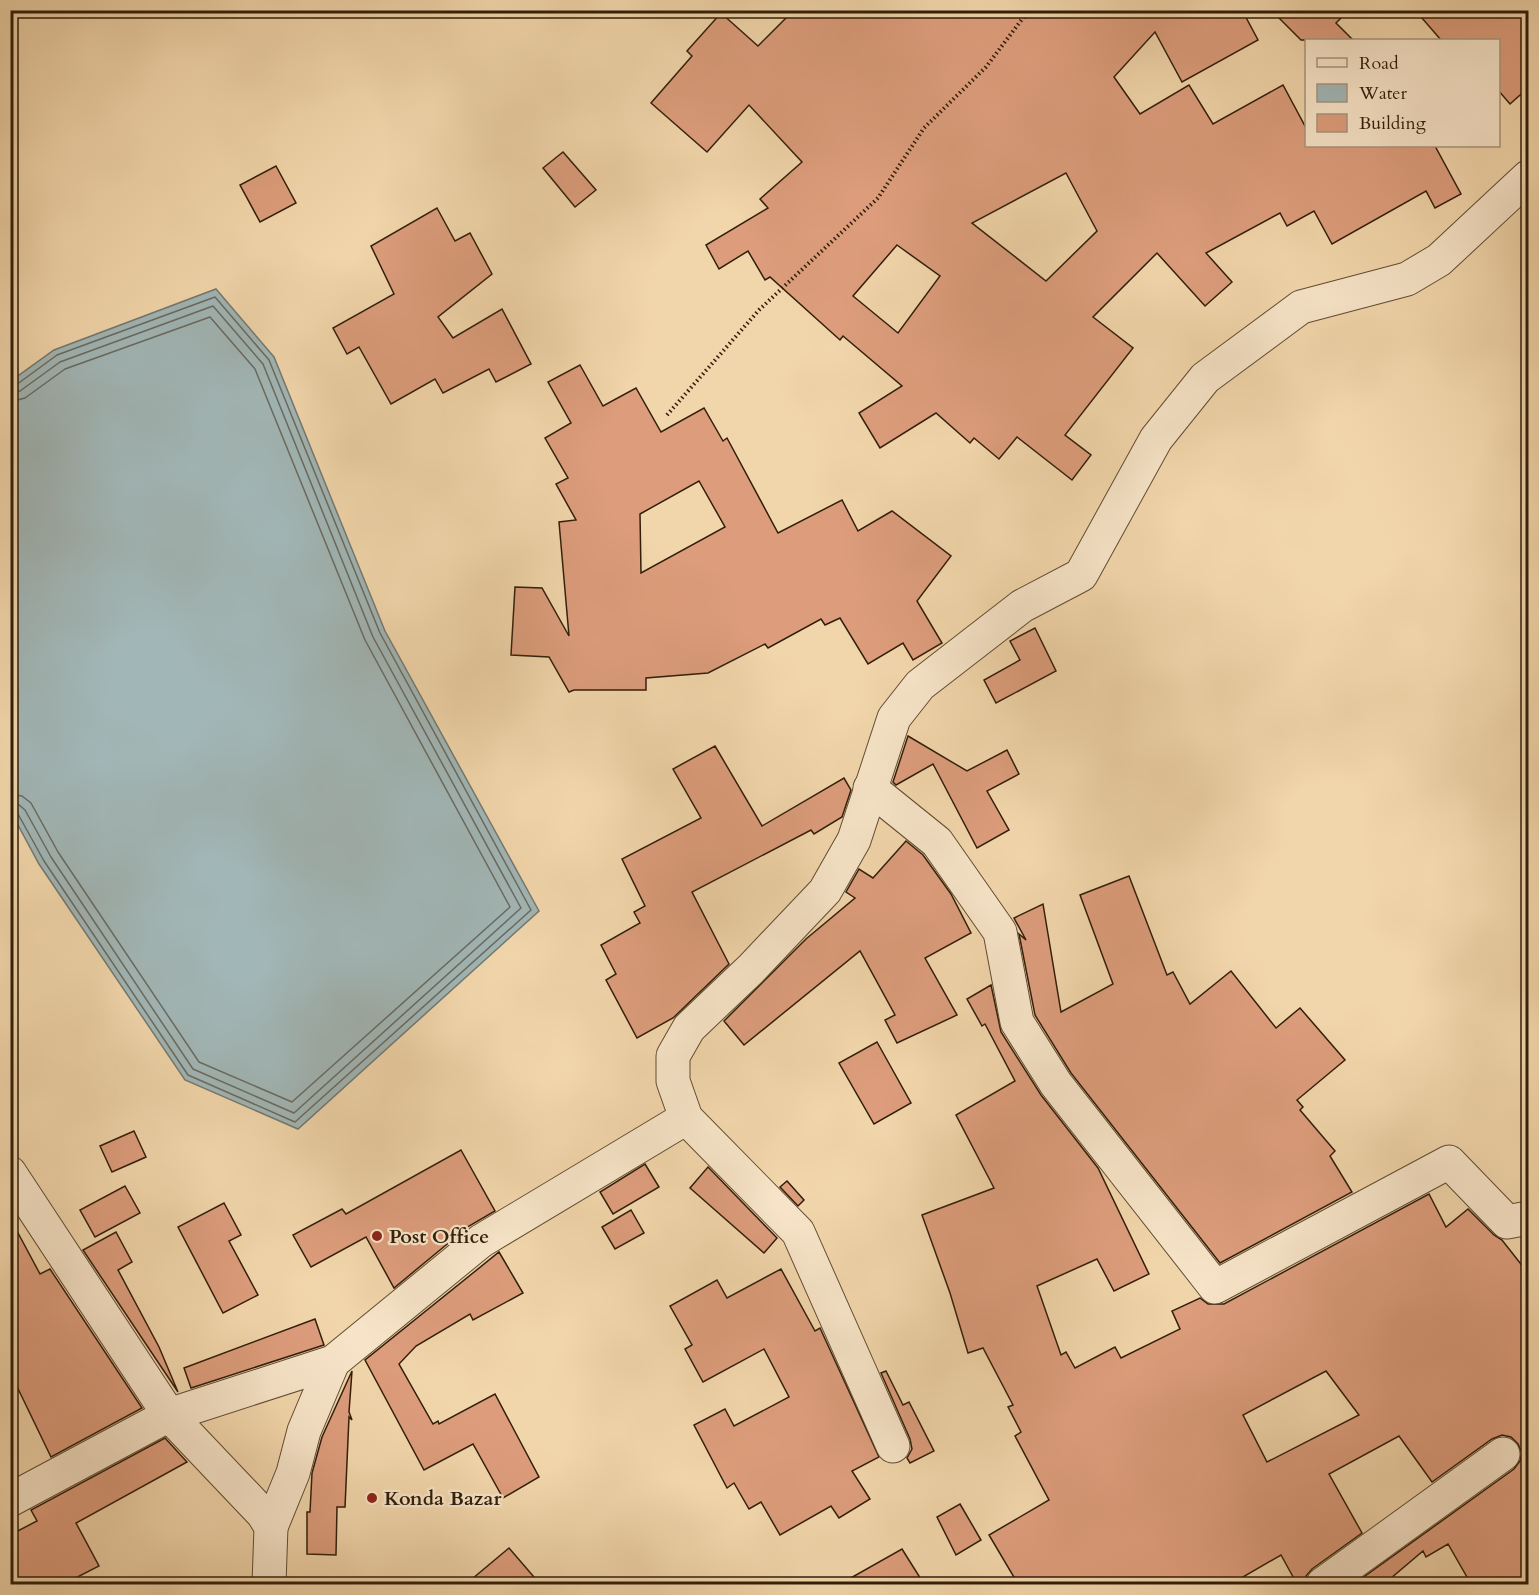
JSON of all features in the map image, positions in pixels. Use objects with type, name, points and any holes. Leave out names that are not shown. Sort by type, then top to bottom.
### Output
[{"type":"street","points":[[893,1446],[798,1232],[686,1118],[673,1081],[673,1056],[689,1028],[751,969],[825,891],[854,840],[894,718],[920,685],[1022,606],[1082,575],[1156,439],[1205,378],[1301,307],[1407,279],[1439,260],[1528,177]]},
{"type":"street","points":[[870,788],[937,842],[1000,932],[1017,1022],[1056,1084],[1215,1287],[1449,1162],[1508,1222],[1528,1218]]},
{"type":"street","points":[[10,1500],[169,1415],[333,1362],[481,1241],[686,1118]]},
{"type":"street","points":[[10,1173],[169,1415],[263,1514],[271,1527]]},
{"type":"street","points":[[269,1584],[271,1527],[293,1473],[304,1431],[333,1362]]},
{"type":"street","points":[[1323,1584],[1503,1454]]},
{"type":"path","points":[[668,415],[759,310],[878,198],[924,129],[986,67],[1029,10]]},
{"type":"water","points":[[216,289],[274,357],[385,631],[539,911],[298,1129],[185,1080],[39,864],[11,812],[11,381],[54,350]]},
{"type":"building","points":[[794,10],[1242,10],[1258,40],[1182,82],[1155,32],[1114,77],[1140,114],[1189,85],[1213,124],[1283,85],[1305,126],[1305,147],[1436,147],[1461,194],[1435,208],[1426,191],[1332,244],[1314,211],[1287,226],[1280,213],[1206,253],[1232,282],[1205,306],[1157,253],[1093,317],[1133,348],[1065,435],[1091,455],[1072,480],[1017,437],[999,459],[974,438],[970,443],[936,413],[880,448],[859,413],[902,386],[843,336],[840,340],[770,277],[765,280],[748,251],[719,269],[706,245],[768,208],[760,199],[802,162],[749,105],[707,152],[651,103],[692,56],[687,51],[721,13],[758,46]],"holes":[[[1066,173],[1097,231],[1046,281],[972,223]],[[897,245],[940,276],[898,333],[853,296]]]},
{"type":"building","points":[[1271,10],[1349,10],[1336,23],[1352,39],[1301,40]]},
{"type":"building","points":[[1415,10],[1528,10],[1528,88],[1510,104],[1500,92],[1500,39],[1440,39]]},
{"type":"building","points":[[563,152],[596,190],[575,207],[543,168]]},
{"type":"building","points":[[276,166],[296,203],[260,222],[240,185]]},
{"type":"building","points":[[437,208],[455,241],[470,233],[492,274],[438,317],[453,338],[502,309],[531,364],[496,382],[489,369],[443,393],[435,379],[391,404],[359,347],[347,354],[333,328],[394,294],[371,246]]},
{"type":"building","points":[[580,365],[603,406],[636,388],[661,432],[704,408],[723,441],[727,438],[778,533],[842,500],[858,531],[892,511],[951,556],[917,601],[942,643],[913,660],[903,643],[868,664],[840,618],[825,625],[821,619],[768,648],[765,644],[708,673],[646,678],[646,690],[574,690],[569,692],[549,657],[511,655],[515,587],[542,588],[569,636],[559,522],[576,520],[556,484],[568,478],[545,438],[571,423],[548,382]],"holes":[[[699,481],[725,527],[641,573],[640,514]]]},
{"type":"building","points":[[1035,628],[1056,671],[996,703],[984,680],[1020,660],[1010,641]]},
{"type":"building","points":[[908,736],[967,771],[1007,750],[1019,774],[987,791],[1009,830],[977,848],[933,764],[896,785],[893,782]]},
{"type":"building","points":[[715,746],[762,826],[844,778],[851,790],[842,817],[814,834],[811,830],[692,892],[729,964],[673,1018],[637,1038],[606,980],[616,974],[601,945],[640,923],[634,912],[645,906],[622,859],[701,818],[673,769]]},
{"type":"building","points":[[906,841],[923,855],[951,894],[971,933],[925,958],[957,1015],[897,1043],[885,1020],[895,1015],[860,951],[744,1045],[724,1021],[806,939],[855,898],[846,892],[859,869],[873,878]]},
{"type":"building","points":[[1129,876],[1167,975],[1173,972],[1190,1004],[1231,971],[1276,1028],[1300,1008],[1345,1060],[1297,1100],[1303,1107],[1300,1110],[1335,1151],[1330,1156],[1352,1192],[1220,1263],[1071,1073],[1035,1015],[1019,934],[1026,940],[1014,918],[1043,904],[1061,1012],[1113,984],[1080,895]]},
{"type":"building","points":[[991,985],[1001,1032],[1041,1095],[1098,1168],[1149,1274],[1114,1291],[1097,1259],[1037,1286],[1061,1355],[1066,1352],[1075,1368],[1115,1347],[1121,1358],[1180,1329],[1172,1311],[1200,1298],[1208,1304],[1224,1304],[1429,1194],[1446,1227],[1468,1209],[1502,1240],[1528,1273],[1528,1584],[1471,1584],[1448,1544],[1426,1557],[1423,1551],[1384,1584],[1354,1584],[1514,1469],[1522,1453],[1518,1444],[1511,1437],[1502,1435],[1492,1439],[1432,1482],[1399,1436],[1329,1474],[1362,1533],[1312,1569],[1306,1576],[1304,1584],[1297,1584],[1281,1555],[1231,1584],[1018,1584],[989,1535],[1049,1500],[1015,1436],[1021,1432],[1008,1407],[1013,1405],[983,1348],[968,1353],[950,1293],[922,1215],[994,1188],[956,1115],[1015,1081],[985,1024],[982,1026],[967,999]],"holes":[[[1326,1371],[1359,1415],[1267,1462],[1243,1415]]]},
{"type":"building","points":[[877,1042],[911,1103],[874,1124],[839,1063]]},
{"type":"building","points":[[134,1131],[146,1157],[112,1172],[100,1146]]},
{"type":"building","points":[[461,1150],[495,1211],[469,1226],[394,1288],[366,1237],[311,1267],[293,1235],[342,1209],[346,1214]]},
{"type":"building","points":[[645,1164],[659,1187],[613,1214],[600,1192]]},
{"type":"building","points":[[708,1167],[777,1238],[764,1253],[690,1188]]},
{"type":"building","points":[[787,1181],[804,1200],[798,1206],[780,1187]]},
{"type":"building","points":[[125,1186],[140,1213],[95,1237],[80,1210]]},
{"type":"building","points":[[224,1203],[241,1235],[229,1241],[258,1295],[223,1313],[178,1227]]},
{"type":"building","points":[[631,1210],[644,1233],[615,1249],[602,1227]]},
{"type":"building","points":[[10,1218],[40,1274],[50,1269],[142,1408],[51,1457],[10,1372]]},
{"type":"building","points":[[116,1232],[132,1262],[118,1270],[159,1347],[178,1392],[83,1250]]},
{"type":"building","points":[[499,1252],[523,1293],[473,1320],[470,1314],[416,1346],[399,1364],[433,1424],[438,1421],[439,1424],[495,1394],[539,1477],[503,1498],[473,1444],[424,1470],[365,1360]]},
{"type":"building","points":[[781,1269],[815,1331],[820,1328],[879,1457],[852,1471],[870,1499],[839,1518],[831,1506],[780,1535],[761,1502],[749,1509],[734,1483],[727,1488],[694,1425],[725,1409],[734,1426],[789,1397],[764,1349],[703,1382],[685,1349],[692,1345],[670,1306],[717,1280],[727,1298]]},
{"type":"building","points":[[315,1319],[324,1345],[191,1388],[184,1368]]},
{"type":"building","points":[[352,1371],[349,1412],[352,1420],[349,1417],[345,1507],[337,1507],[336,1555],[307,1554],[307,1512],[310,1512],[312,1473],[322,1437]]},
{"type":"building","points":[[886,1371],[903,1405],[909,1402],[934,1451],[910,1463],[907,1458],[912,1449],[910,1439],[881,1373]]},
{"type":"building","points":[[165,1438],[187,1462],[76,1523],[99,1566],[64,1584],[10,1584],[10,1535],[37,1521],[31,1510]]},
{"type":"building","points":[[960,1504],[981,1540],[956,1555],[937,1517]]},
{"type":"building","points":[[509,1548],[540,1584],[466,1584]]},
{"type":"building","points":[[902,1549],[924,1584],[840,1584]]},
{"type":"place","name":"Post Office","points":[[377,1236]]},
{"type":"place","name":"Konda Bazar","points":[[372,1498]]}]
